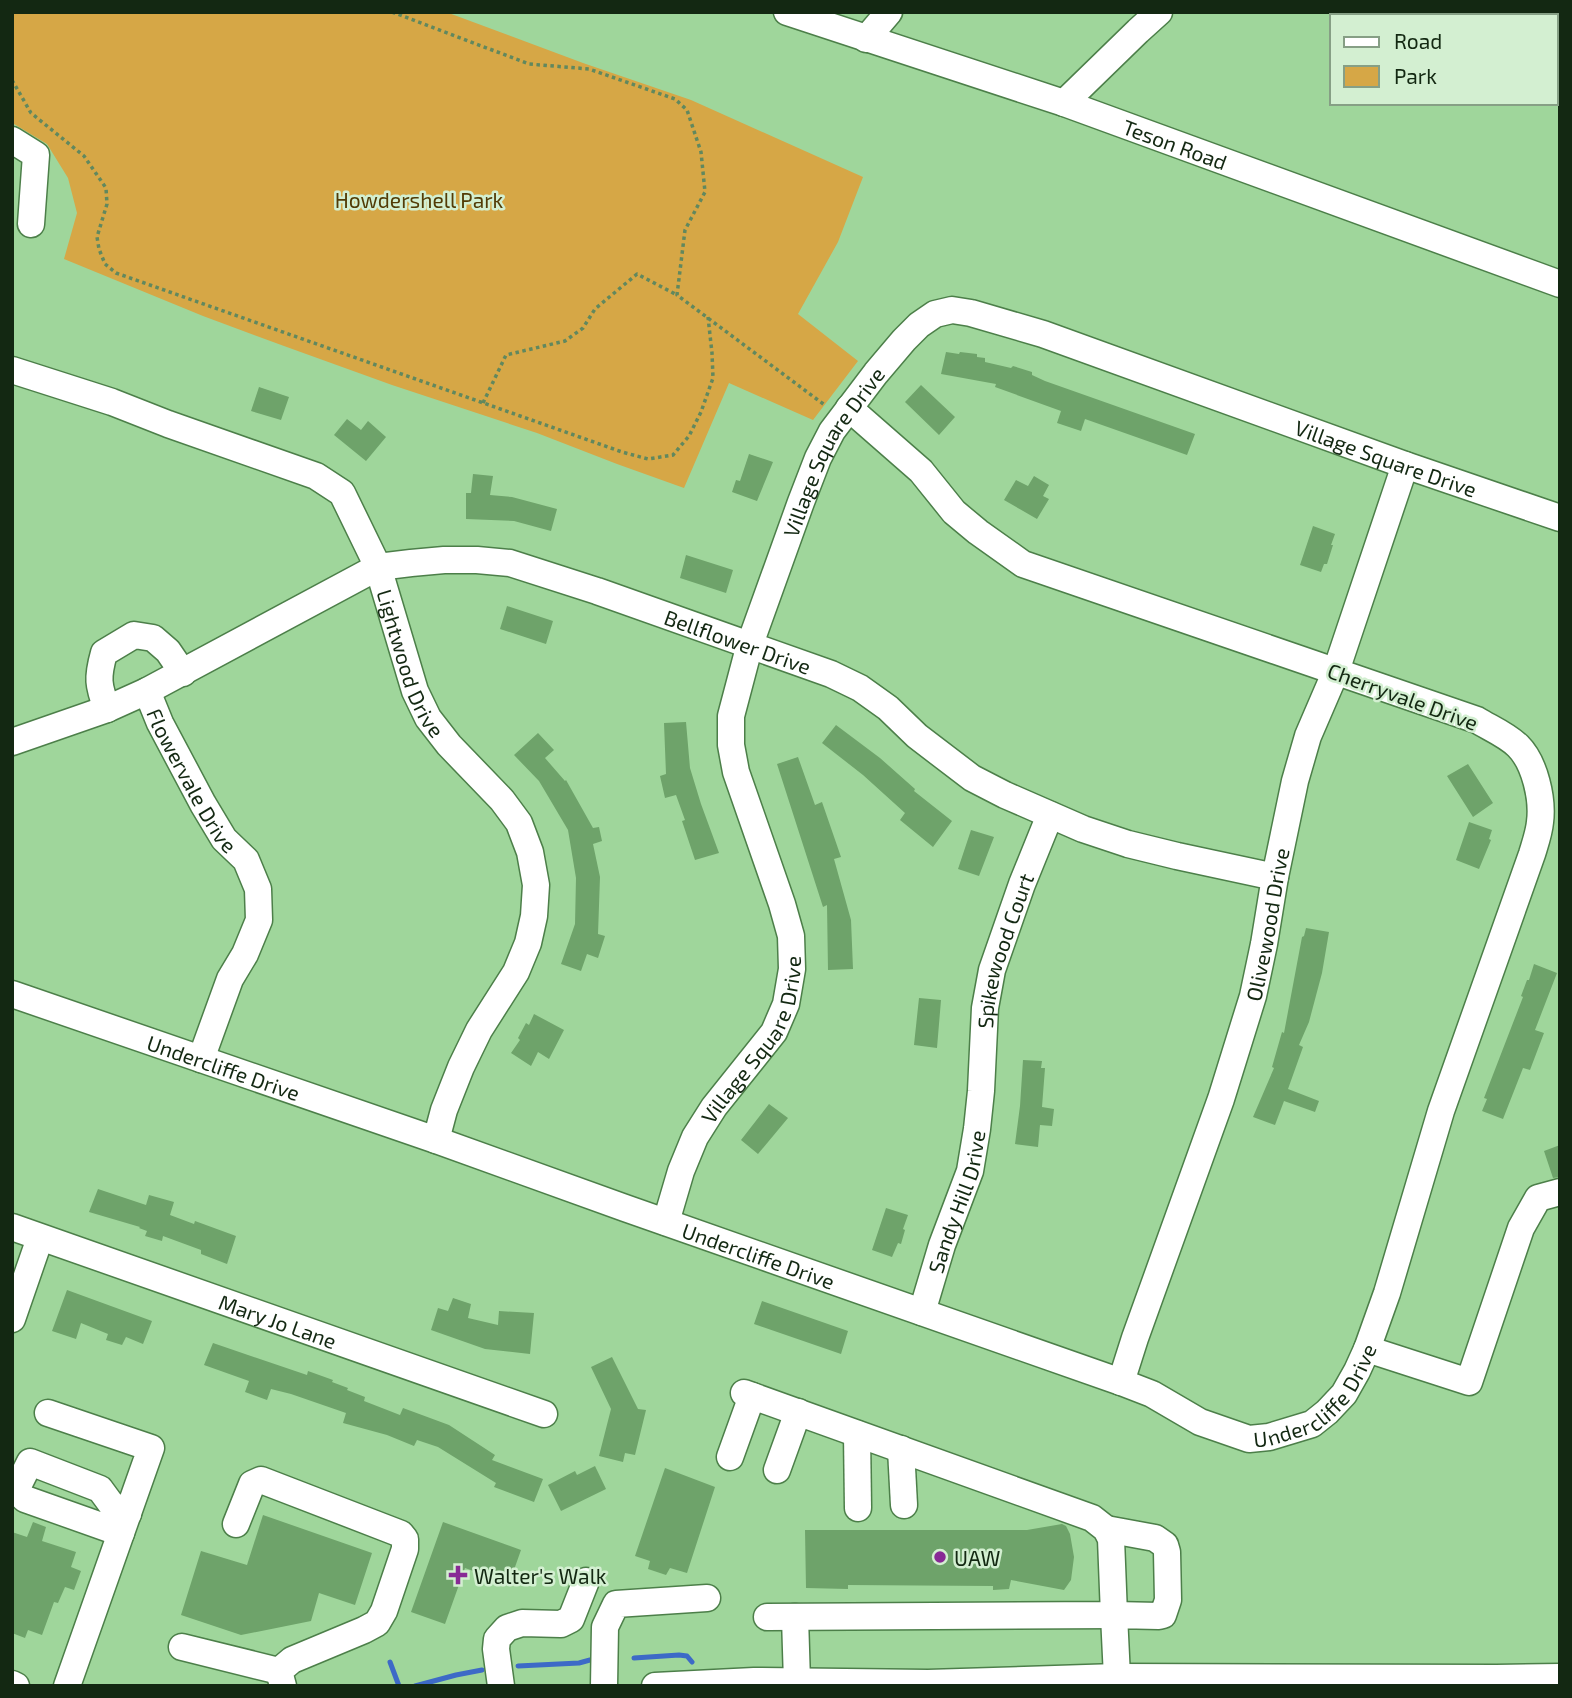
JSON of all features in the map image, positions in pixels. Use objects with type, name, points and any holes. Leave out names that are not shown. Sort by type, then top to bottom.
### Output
[{"type":"street","name":"Teson Road","points":[[787,12],[1063,103],[1560,285]]},
{"type":"street","points":[[866,39],[890,12]]},
{"type":"street","points":[[1063,103],[1159,12]]},
{"type":"street","points":[[12,140],[36,155],[31,224]]},
{"type":"street","name":"Village Square Drive","points":[[666,1222],[681,1171],[695,1137],[714,1107],[774,1032],[786,1004],[792,970],[790,936],[785,915],[740,785],[731,745],[732,716],[750,644],[801,502],[832,431],[919,325],[935,314],[952,310],[1043,334],[1560,518]]},
{"type":"street","name":"Lightwood Drive","points":[[12,370],[112,402],[316,475],[342,493],[379,567],[415,691],[428,719],[502,800],[519,823],[530,852],[536,885],[534,916],[528,943],[516,972],[479,1030],[461,1066],[436,1140]]},
{"type":"street","name":"Cherryvale Drive","points":[[846,413],[921,471],[954,512],[1023,564],[1477,720],[1519,747],[1532,769],[1539,793],[1540,822],[1532,854],[1441,1111],[1387,1293],[1367,1349]]},
{"type":"street","name":"Olivewood Drive","points":[[1121,1382],[1143,1313],[1221,1100],[1253,996],[1295,780],[1308,737],[1336,671],[1405,465]]},
{"type":"street","name":"Bellflower Drive","points":[[12,742],[107,709],[147,691],[379,567],[455,560],[510,563],[831,674],[859,688],[888,708],[917,736],[972,778],[1050,815],[1128,844],[1275,877]]},
{"type":"street","points":[[107,709],[100,689],[99,671],[104,653],[134,635],[153,638],[168,651],[183,673]]},
{"type":"street","name":"Flowervale Drive","points":[[147,691],[160,723],[203,804],[224,839],[246,860],[258,889],[259,920],[230,979],[201,1059]]},
{"type":"street","name":"Spikewood Court","points":[[981,1091],[985,1008],[992,970],[1050,815]]},
{"type":"street","name":"Undercliffe Drive","points":[[12,994],[436,1140],[1121,1382],[1152,1394],[1200,1422],[1249,1439],[1269,1437],[1312,1424],[1344,1395],[1367,1349],[1469,1382],[1521,1228],[1538,1198],[1560,1192]]},
{"type":"street","name":"Sandy Hill Drive","points":[[922,1312],[942,1245],[970,1171],[981,1091]]},
{"type":"street","name":"Mary Jo Lane","points":[[12,1227],[544,1414]]},
{"type":"street","points":[[12,1319],[40,1238]]},
{"type":"street","points":[[730,1457],[748,1394],[1092,1518],[1106,1530],[1111,1539],[1118,1677]]},
{"type":"street","points":[[777,1470],[798,1412]]},
{"type":"street","points":[[48,1413],[151,1448],[67,1686]]},
{"type":"street","points":[[857,1433],[858,1508]]},
{"type":"street","points":[[901,1450],[904,1505]]},
{"type":"street","points":[[182,1647],[281,1678],[292,1660],[377,1623],[384,1611],[405,1549],[405,1539],[401,1534],[261,1480],[252,1483],[236,1524]]},
{"type":"street","points":[[767,1617],[1163,1615],[1168,1600],[1165,1545],[1155,1538],[1106,1530]]},
{"type":"street","points":[[501,1686],[497,1639],[507,1628],[522,1623],[561,1624],[571,1619],[586,1581]]},
{"type":"street","points":[[604,1686],[605,1627],[615,1604],[707,1598]]},
{"type":"street","points":[[794,1617],[797,1682]]},
{"type":"street","points":[[655,1686],[754,1681],[928,1683],[1118,1677],[1560,1677]]},
{"type":"path","points":[[392,12],[529,64],[589,69],[675,99],[687,110],[701,152],[705,192],[685,230],[677,295]]},
{"type":"path","points":[[12,80],[31,113],[84,156],[106,188],[107,204],[97,237],[105,264],[116,273],[622,452],[648,459],[673,455],[689,436],[713,378],[708,317]]},
{"type":"path","points":[[482,403],[506,355],[565,341],[583,328],[595,309],[637,274],[677,295],[846,413]]},
{"type":"green space","name":"Howdershell Park","points":[[12,12],[446,12],[691,100],[863,177],[838,242],[798,314],[858,361],[813,420],[729,383],[684,488],[537,433],[284,346],[64,259],[77,213],[68,178],[47,144],[14,124],[12,119]]},
{"type":"building","points":[[946,352],[977,354],[977,357],[985,358],[985,362],[1032,372],[1032,375],[1045,381],[1195,434],[1187,455],[1085,419],[1081,431],[1057,423],[1061,411],[995,387],[996,384],[941,374]]},
{"type":"building","points":[[921,385],[955,417],[939,435],[905,402]]},
{"type":"building","points":[[259,387],[289,397],[281,420],[251,411]]},
{"type":"building","points":[[347,419],[361,430],[368,421],[386,437],[366,461],[334,435]]},
{"type":"building","points":[[749,454],[773,462],[757,501],[732,492],[736,480],[740,481]]},
{"type":"building","points":[[473,474],[493,476],[490,495],[512,497],[557,509],[551,531],[514,521],[466,519],[466,493],[471,493]]},
{"type":"building","points":[[1034,476],[1049,485],[1043,496],[1049,499],[1037,519],[1004,500],[1016,480],[1028,486]]},
{"type":"building","points":[[1313,526],[1335,534],[1327,564],[1324,564],[1321,572],[1300,565]]},
{"type":"building","points":[[686,555],[733,570],[726,593],[680,578]]},
{"type":"building","points":[[507,606],[553,621],[546,644],[500,629]]},
{"type":"building","points":[[686,722],[690,768],[719,853],[695,860],[676,795],[665,798],[660,776],[666,774],[664,723]]},
{"type":"building","points":[[836,725],[880,758],[915,789],[914,791],[952,821],[933,847],[900,820],[905,813],[822,743]]},
{"type":"building","points":[[538,733],[554,750],[545,758],[566,780],[593,828],[599,827],[602,841],[593,844],[600,877],[598,934],[605,936],[598,958],[587,954],[581,971],[561,964],[575,924],[576,878],[568,830],[539,781],[514,755]]},
{"type":"building","points":[[798,757],[815,805],[822,802],[841,857],[834,859],[851,920],[853,969],[828,970],[827,905],[823,907],[777,764]]},
{"type":"building","points":[[1468,764],[1493,803],[1473,817],[1447,776]]},
{"type":"building","points":[[1469,822],[1492,830],[1491,840],[1479,869],[1456,860]]},
{"type":"building","points":[[971,830],[994,837],[979,876],[958,869]]},
{"type":"building","points":[[1306,928],[1329,932],[1309,1022],[1299,1045],[1303,1047],[1288,1089],[1319,1101],[1315,1112],[1284,1101],[1275,1125],[1253,1117],[1274,1068],[1272,1067],[1282,1032],[1284,1033]]},
{"type":"building","points":[[1534,964],[1557,973],[1535,1030],[1544,1033],[1530,1070],[1523,1068],[1503,1119],[1482,1111],[1487,1099],[1484,1098]]},
{"type":"building","points":[[919,998],[941,1000],[937,1048],[914,1045]]},
{"type":"building","points":[[534,1014],[564,1030],[549,1059],[538,1052],[531,1066],[511,1053],[520,1040],[518,1038],[526,1023],[529,1025]]},
{"type":"building","points":[[1023,1060],[1042,1061],[1041,1068],[1045,1068],[1042,1107],[1054,1109],[1052,1126],[1040,1125],[1038,1147],[1015,1144]]},
{"type":"building","points":[[769,1104],[788,1118],[758,1154],[741,1140]]},
{"type":"building","points":[[1560,1145],[1560,1177],[1553,1178],[1544,1151]]},
{"type":"building","points":[[98,1189],[146,1205],[149,1195],[174,1202],[170,1215],[236,1236],[227,1264],[201,1254],[201,1250],[163,1236],[162,1241],[145,1236],[147,1231],[140,1227],[89,1212]]},
{"type":"building","points":[[886,1208],[908,1215],[901,1244],[898,1243],[892,1257],[872,1250]]},
{"type":"building","points":[[67,1290],[152,1321],[143,1344],[126,1337],[122,1345],[106,1340],[108,1334],[81,1323],[76,1339],[52,1331]]},
{"type":"building","points":[[453,1298],[471,1304],[468,1318],[498,1325],[499,1311],[534,1313],[530,1354],[485,1349],[431,1330],[438,1308],[448,1311]]},
{"type":"building","points":[[762,1301],[848,1331],[841,1354],[754,1324]]},
{"type":"building","points":[[213,1343],[307,1375],[308,1371],[333,1380],[332,1382],[348,1388],[347,1390],[365,1397],[364,1401],[400,1415],[403,1408],[449,1425],[495,1455],[492,1460],[543,1479],[534,1502],[494,1487],[496,1483],[438,1447],[417,1440],[414,1446],[387,1435],[343,1423],[346,1413],[291,1394],[271,1389],[267,1400],[245,1392],[249,1381],[204,1365]]},
{"type":"building","points":[[612,1357],[638,1409],[646,1410],[635,1455],[625,1453],[623,1462],[599,1456],[611,1409],[591,1367]]},
{"type":"building","points":[[595,1466],[606,1489],[561,1511],[548,1485],[575,1471],[577,1475]]},
{"type":"building","points":[[665,1468],[715,1487],[687,1573],[670,1568],[666,1575],[648,1569],[650,1561],[635,1556]]},
{"type":"building","points":[[263,1515],[372,1553],[355,1605],[319,1593],[311,1621],[241,1635],[181,1615],[201,1551],[247,1565]]},
{"type":"building","points":[[33,1522],[46,1527],[42,1541],[76,1552],[71,1567],[81,1571],[74,1590],[65,1587],[58,1603],[54,1602],[42,1635],[28,1630],[25,1638],[12,1633],[12,1532],[27,1537]]},
{"type":"building","points":[[443,1522],[521,1550],[509,1584],[465,1568],[445,1624],[411,1612]]},
{"type":"building","name":"UAW","points":[[1062,1524],[1070,1534],[1074,1557],[1071,1580],[1064,1590],[1011,1580],[1009,1589],[993,1590],[993,1586],[848,1585],[848,1589],[806,1588],[805,1530],[1027,1530]]},
{"type":"waterway","points":[[634,1658],[679,1655],[687,1656],[692,1662]]},
{"type":"waterway","points":[[518,1666],[590,1660]]},
{"type":"waterway","points":[[390,1662],[399,1686]]},
{"type":"waterway","points":[[415,1686],[482,1670]]},
{"type":"place","name":"UAW","points":[[940,1557]]},
{"type":"place","name":"Walter's Walk","points":[[458,1575]]}]
